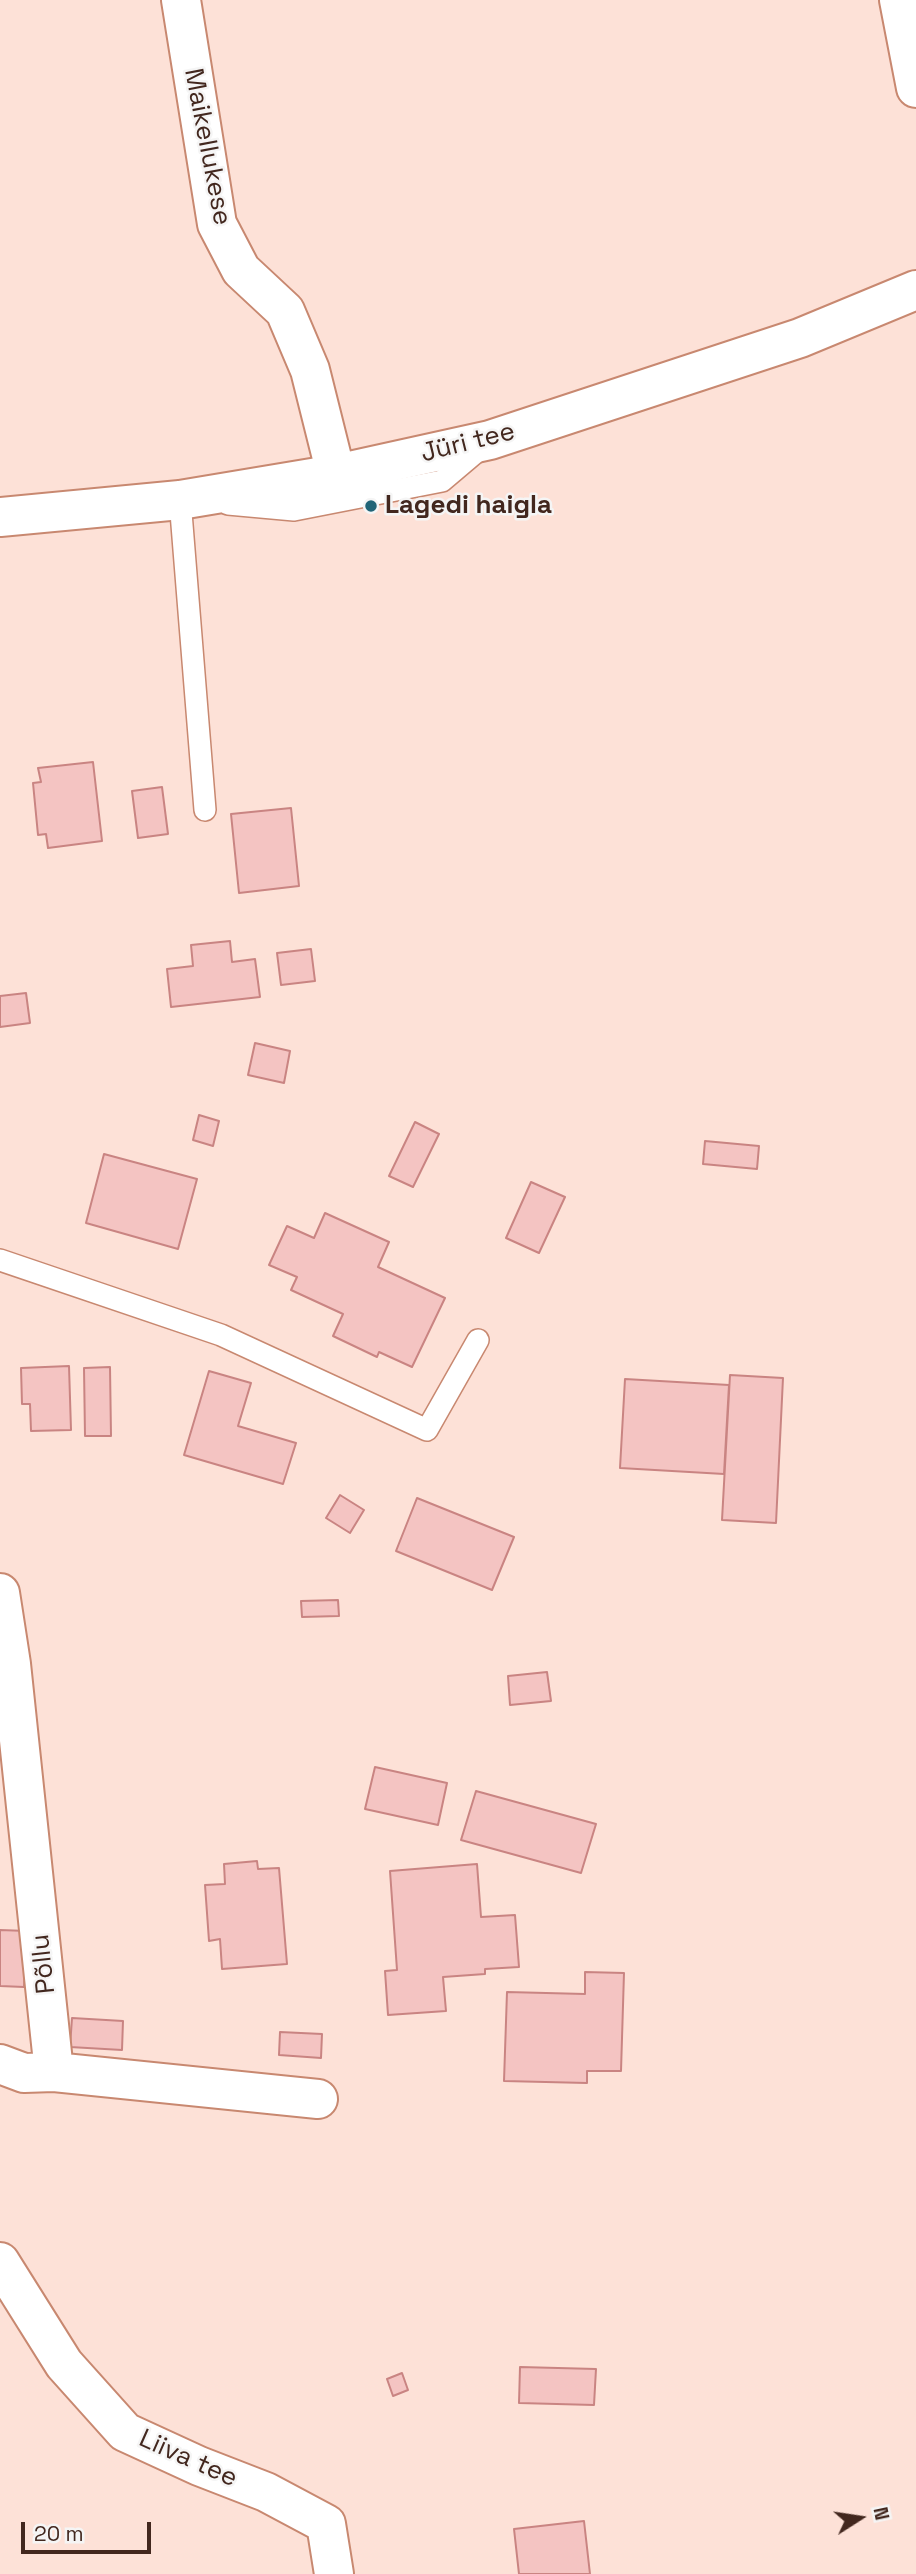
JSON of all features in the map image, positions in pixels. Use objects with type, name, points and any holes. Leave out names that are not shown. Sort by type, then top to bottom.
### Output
[{"type":"street","name":"Maikellukese","points":[[181,0],[217,224],[241,270],[285,311],[310,370],[336,474]]},
{"type":"street","points":[[899,0],[916,88]]},
{"type":"street","name":"Jüri tee","points":[[0,517],[180,499],[336,474],[491,440],[800,338],[916,290]]},
{"type":"street","name":"Põllu","points":[[0,1593],[11,1664],[54,2072]]},
{"type":"street","points":[[0,2064],[24,2073],[54,2072],[318,2099]]},
{"type":"street","name":"Liiva tee","points":[[0,2262],[64,2364],[125,2431],[200,2466],[266,2492],[327,2524],[334,2574]]},
{"type":"lane","points":[[205,810],[180,499],[294,510],[307,508],[442,481],[491,440]]},
{"type":"lane","points":[[0,1260],[221,1335],[427,1430],[478,1340]]},
{"type":"building","points":[[93,762],[102,841],[48,848],[46,834],[38,835],[33,783],[41,782],[38,768]]},
{"type":"building","points":[[162,787],[168,834],[138,838],[132,791]]},
{"type":"building","points":[[291,808],[299,886],[239,893],[231,814]]},
{"type":"building","points":[[230,941],[232,962],[255,959],[260,997],[171,1007],[167,969],[193,966],[191,945]]},
{"type":"building","points":[[311,949],[315,981],[281,985],[277,953]]},
{"type":"building","points":[[26,993],[30,1023],[0,1027],[0,996]]},
{"type":"building","points":[[255,1043],[290,1051],[284,1083],[248,1075]]},
{"type":"building","points":[[199,1115],[219,1121],[213,1146],[193,1140]]},
{"type":"building","points":[[415,1122],[439,1134],[413,1187],[389,1176]]},
{"type":"building","points":[[705,1141],[759,1146],[757,1169],[703,1164]]},
{"type":"building","points":[[104,1154],[197,1179],[178,1249],[86,1223]]},
{"type":"building","points":[[531,1182],[565,1197],[539,1253],[506,1238]]},
{"type":"building","points":[[325,1213],[389,1242],[378,1267],[445,1298],[412,1367],[379,1352],[377,1357],[333,1336],[343,1314],[291,1290],[297,1277],[269,1265],[287,1226],[314,1238]]},
{"type":"building","points":[[69,1366],[71,1430],[31,1431],[30,1404],[22,1404],[21,1368]]},
{"type":"building","points":[[110,1367],[111,1436],[85,1436],[84,1368]]},
{"type":"building","points":[[209,1371],[251,1383],[238,1426],[296,1443],[283,1484],[184,1455]]},
{"type":"building","points":[[730,1375],[783,1378],[776,1523],[722,1520]]},
{"type":"building","points":[[625,1379],[729,1385],[724,1474],[620,1468]]},
{"type":"building","points":[[340,1495],[364,1510],[350,1533],[326,1518]]},
{"type":"building","points":[[417,1498],[514,1537],[492,1590],[396,1551]]},
{"type":"building","points":[[338,1600],[339,1616],[302,1617],[301,1601]]},
{"type":"building","points":[[547,1672],[551,1701],[510,1705],[508,1676]]},
{"type":"building","points":[[375,1767],[447,1783],[438,1825],[365,1809]]},
{"type":"building","points":[[476,1791],[596,1824],[581,1873],[461,1840]]},
{"type":"building","points":[[257,1861],[258,1869],[279,1868],[287,1964],[222,1969],[220,1939],[209,1941],[205,1885],[225,1884],[224,1864]]},
{"type":"building","points":[[477,1864],[481,1917],[515,1915],[519,1967],[485,1969],[485,1974],[443,1977],[446,2011],[388,2015],[385,1971],[397,1970],[390,1871]]},
{"type":"building","points":[[0,1930],[27,1931],[24,1987],[0,1986]]},
{"type":"building","points":[[585,1972],[624,1973],[621,2071],[587,2071],[587,2083],[504,2081],[507,1992],[585,1994]]},
{"type":"building","points":[[72,2018],[123,2021],[122,2050],[70,2047]]},
{"type":"building","points":[[280,2032],[322,2034],[321,2058],[279,2055]]},
{"type":"building","points":[[520,2367],[596,2369],[594,2405],[519,2403]]},
{"type":"building","points":[[402,2373],[408,2390],[393,2396],[387,2379]]},
{"type":"building","points":[[584,2521],[590,2574],[519,2574],[514,2529]]},
{"type":"place","name":"Lagedi haigla","points":[[371,506]]}]
